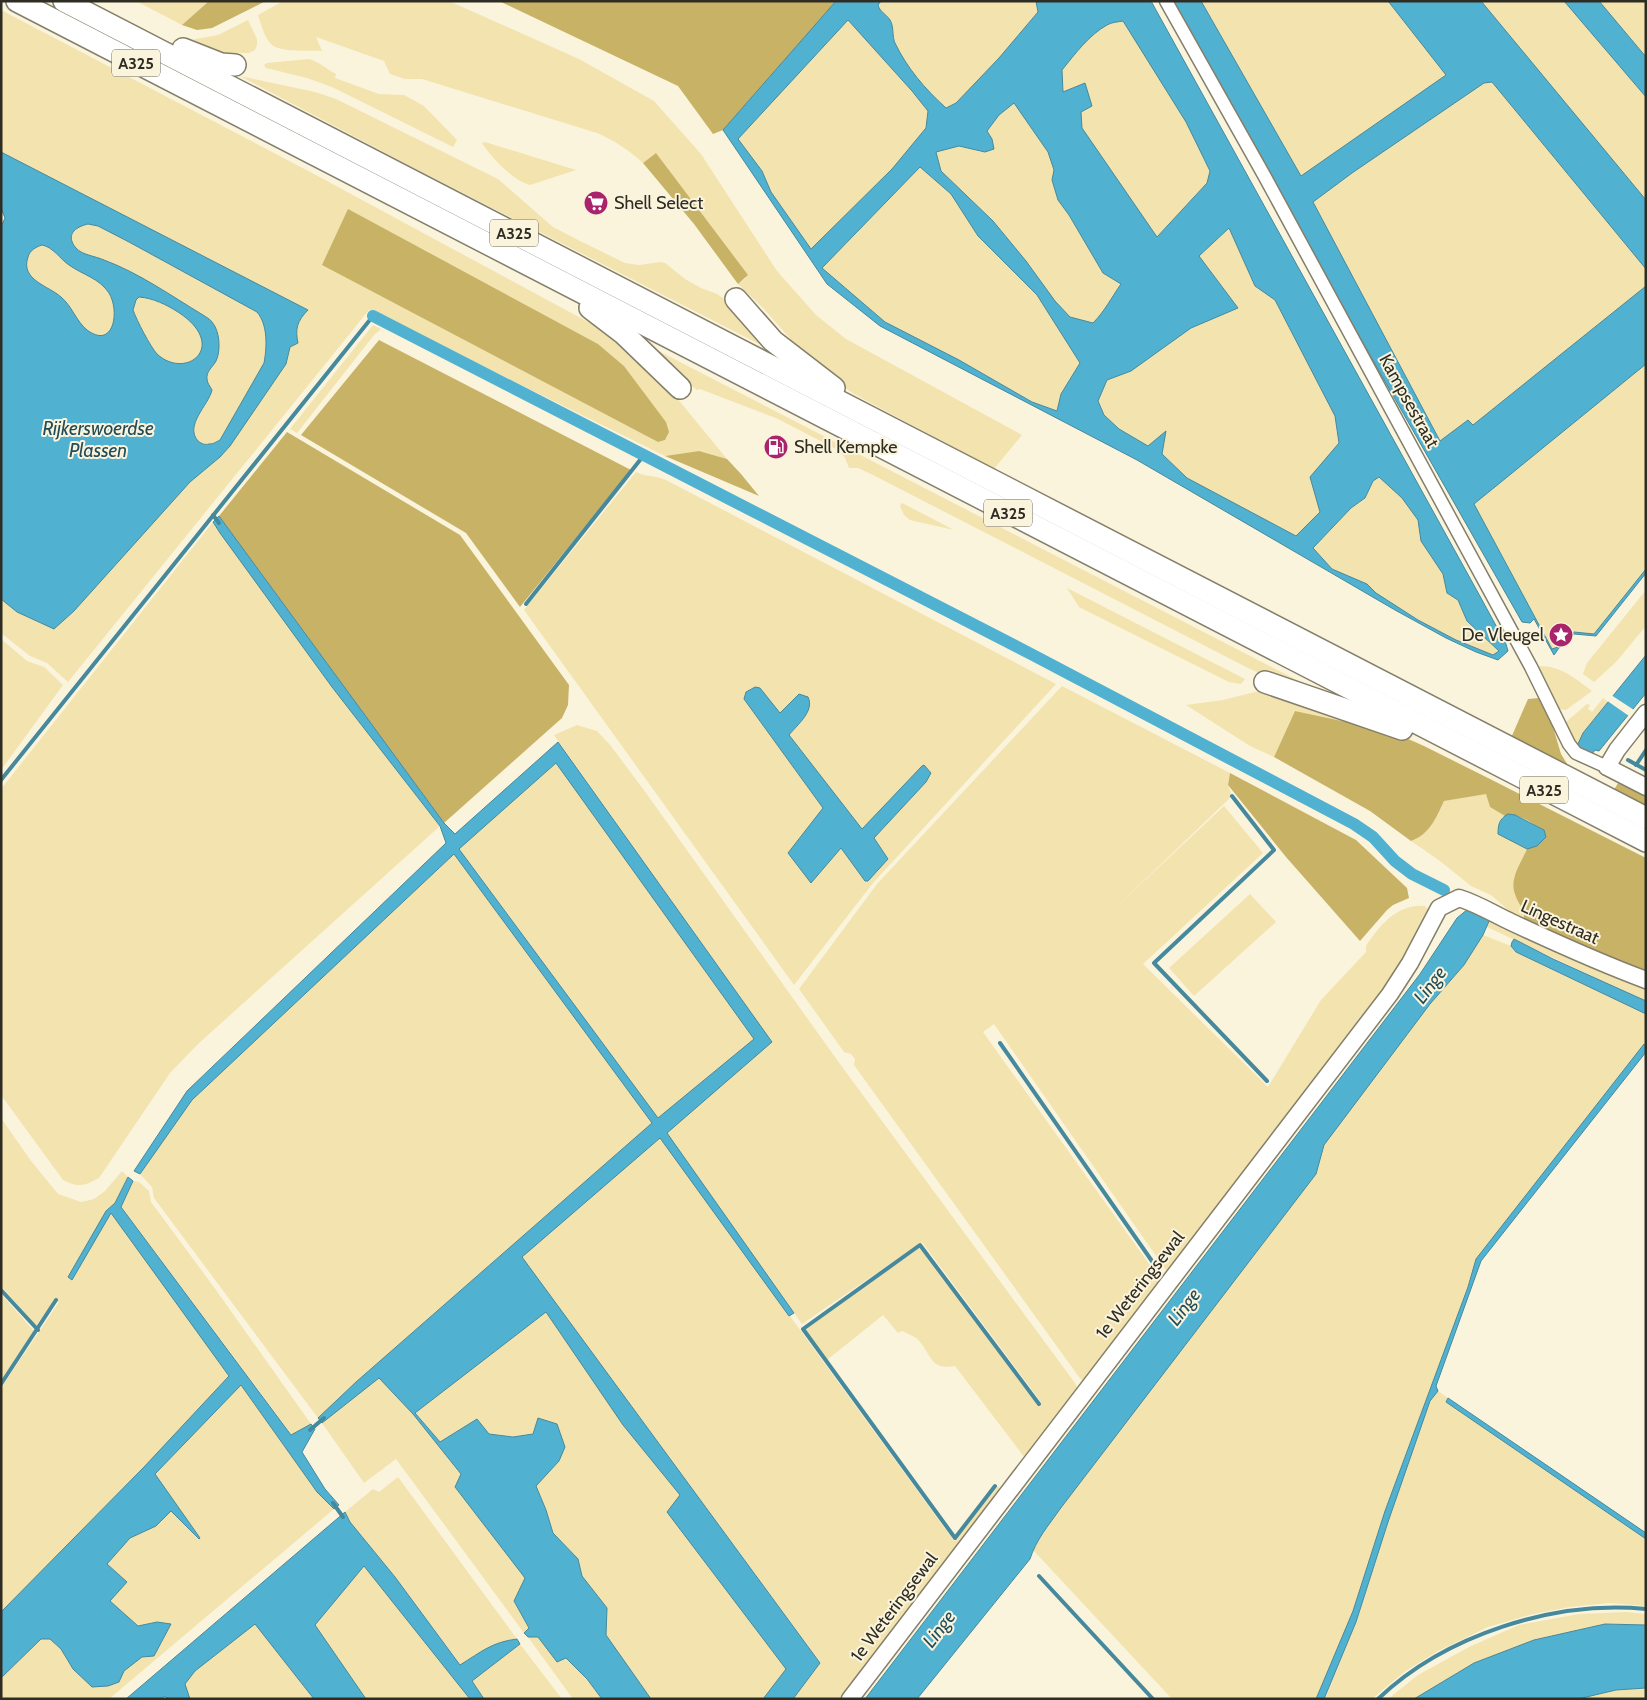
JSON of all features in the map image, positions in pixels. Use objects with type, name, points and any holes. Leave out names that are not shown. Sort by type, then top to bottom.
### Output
[{"type":"highway","name":"A325","points":[[17,1],[1646,841]]},
{"type":"highway","name":"A325","points":[[64,1],[1646,818]]},
{"type":"highway","points":[[154,48],[179,48],[222,64],[235,66]]},
{"type":"highway","points":[[574,289],[594,312],[624,334],[680,388]]},
{"type":"highway","points":[[736,299],[773,340],[873,419]]},
{"type":"highway","points":[[1265,682],[1401,728],[1443,738]]},
{"type":"street","name":"Kampsestraat","points":[[1166,1],[1265,177],[1539,681],[1569,744],[1576,753],[1646,787]]},
{"type":"street","points":[[1607,767],[1646,713]]},
{"type":"street","name":"Lingestraat","points":[[1459,898],[1473,902],[1510,922],[1646,980]]},
{"type":"street","name":"1e Weteringsewal","points":[[850,1699],[1390,994],[1410,963],[1439,908],[1459,898]]},
{"type":"shaded area","points":[[136,1],[209,1],[182,25]]},
{"type":"shaded area","points":[[209,1],[266,1],[212,28],[197,30],[182,25]]},
{"type":"shaded area","points":[[283,1],[449,1],[579,59],[654,101],[701,154],[777,271],[816,315],[846,339],[1022,435],[994,469],[854,394],[816,368],[763,308],[738,284],[746,278],[656,153],[643,163],[622,146],[597,133],[422,79],[405,79],[390,74],[384,61],[316,37],[322,51],[288,50],[275,47],[266,38],[258,15]]},
{"type":"shaded area","points":[[499,1],[836,1],[723,130],[713,134],[678,86]]},
{"type":"shaded area","points":[[881,1],[1036,1],[1038,12],[999,58],[956,103],[945,108],[907,64],[896,43],[891,23],[878,5]]},
{"type":"shaded area","points":[[1201,1],[1388,1],[1446,75],[1301,176]]},
{"type":"shaded area","points":[[1481,1],[1564,1],[1646,97],[1646,200]]},
{"type":"shaded area","points":[[1599,1],[1646,1],[1646,57]]},
{"type":"shaded area","points":[[1,10],[314,174],[614,336],[677,398],[727,459],[699,451],[665,456],[369,310],[68,682],[47,663],[30,656],[1,633],[1,599],[17,612],[74,611],[190,482],[220,457],[286,364],[290,347],[298,343],[297,329],[299,322],[308,310],[1,152]],"holes":[[[323,265],[560,324],[598,344],[624,366],[666,422],[665,440],[658,442]]]},
{"type":"shaded area","points":[[248,20],[257,39],[255,50],[249,53],[212,53],[191,40],[218,35]]},
{"type":"shaded area","points":[[848,20],[928,111],[926,128],[892,169],[811,249],[771,192],[762,171],[737,139]]},
{"type":"shaded area","points":[[1123,21],[1186,122],[1210,171],[1207,182],[1157,237],[1082,128],[1081,111],[1084,83],[1063,92],[1062,70],[1077,51],[1100,29],[1111,23]]},
{"type":"shaded area","points":[[309,59],[336,74],[335,78],[379,94],[404,95],[424,106],[457,140],[453,147],[332,87],[307,78],[266,68],[264,65],[267,63]]},
{"type":"shaded area","points":[[240,76],[315,92],[336,99],[498,179],[553,227],[578,240],[625,263],[639,265],[665,263],[685,279],[717,294],[733,305],[771,350],[416,169]]},
{"type":"shaded area","points":[[1492,82],[1646,269],[1646,286],[1473,425],[1468,420],[1440,442],[1313,202],[1352,173],[1484,83]]},
{"type":"shaded area","points":[[1014,103],[1048,152],[1054,170],[1052,180],[1058,200],[1103,273],[1121,284],[1104,311],[1093,323],[1070,317],[1055,301],[1026,261],[993,221],[941,171],[936,152],[959,146],[985,152],[992,139],[987,131],[999,115]]},
{"type":"shaded area","points":[[485,142],[576,170],[530,185],[517,179],[503,168],[482,143]]},
{"type":"shaded area","points":[[656,153],[748,275],[738,284],[694,224],[643,163]]},
{"type":"shaded area","points":[[920,167],[951,194],[978,236],[1037,295],[1080,364],[1061,394],[1058,411],[1032,402],[959,360],[885,322],[822,268]]},
{"type":"shaded area","points":[[348,209],[598,344],[624,366],[666,422],[669,432],[665,440],[658,442],[322,265]]},
{"type":"shaded area","points":[[88,224],[98,226],[129,242],[257,312],[261,317],[266,336],[264,363],[220,440],[207,444],[200,442],[194,430],[199,414],[208,402],[211,394],[206,377],[216,361],[213,323],[142,278],[117,265],[85,254],[76,248],[71,239],[73,232],[79,227]]},
{"type":"shaded area","points":[[1229,228],[1255,286],[1275,300],[1335,416],[1339,443],[1310,477],[1320,512],[1296,536],[1187,478],[1162,454],[1166,432],[1148,446],[1119,429],[1104,415],[1098,401],[1107,380],[1131,371],[1191,328],[1238,308],[1199,256]]},
{"type":"shaded area","points":[[42,245],[48,247],[60,258],[94,279],[109,293],[114,309],[114,318],[109,332],[103,335],[96,335],[87,330],[65,301],[32,277],[28,271],[28,257],[33,249]]},
{"type":"shaded area","points":[[139,297],[169,307],[193,325],[201,337],[202,347],[198,356],[190,362],[180,364],[168,361],[157,354],[140,327],[133,310]]},
{"type":"shaded area","points":[[373,325],[381,329],[374,335],[297,433],[290,429]]},
{"type":"shaded area","points":[[379,340],[631,470],[520,607],[466,533],[301,435]]},
{"type":"shaded area","points":[[645,344],[1324,694],[1285,684],[1250,669],[873,475],[858,468],[849,468],[845,458],[838,450],[776,418],[700,389],[697,390],[681,378]]},
{"type":"shaded area","points":[[1646,364],[1646,569],[1594,634],[1574,632],[1562,640],[1558,647],[1552,649],[1474,504]]},
{"type":"shaded area","points":[[287,432],[460,535],[569,685],[568,705],[562,718],[444,823],[219,516]]},
{"type":"shaded area","points":[[699,451],[727,459],[759,496],[665,456]]},
{"type":"shaded area","points":[[636,472],[666,480],[1056,684],[873,883],[794,985],[524,610]],"holes":[[[751,688],[759,688],[780,713],[801,720],[789,735],[862,830],[922,766],[926,782],[874,838],[865,881],[841,848],[811,882],[788,853],[823,808],[744,699],[746,692]]]},
{"type":"shaded area","points":[[1379,477],[1402,498],[1418,520],[1421,541],[1443,574],[1447,593],[1458,600],[1467,621],[1499,651],[1493,655],[1456,640],[1418,620],[1376,593],[1367,584],[1332,569],[1313,548],[1351,508],[1365,499],[1373,481]]},
{"type":"shaded area","points":[[902,503],[954,530],[910,520],[904,515],[900,506]]},
{"type":"shaded area","points":[[213,522],[332,687],[440,826],[198,1044],[170,1073],[99,1178],[77,1185],[63,1180],[1,1095],[1,789]]},
{"type":"shaded area","points":[[1067,588],[1245,679],[1241,684],[1229,682],[1079,607]]},
{"type":"shaded area","points":[[1646,590],[1646,626],[1616,662],[1594,682],[1583,674],[1587,663]]},
{"type":"shaded area","points":[[1,639],[27,661],[44,667],[63,685],[1,770]]},
{"type":"shaded area","points":[[1537,667],[1555,668],[1574,678],[1592,691],[1566,710],[1557,709]]},
{"type":"shaded area","points":[[1062,686],[1230,773],[1228,785],[1232,796],[1112,911],[1224,806],[1263,853],[1143,964],[1268,1087],[1321,1000],[1366,952],[1366,946],[1383,924],[1390,917],[1406,908],[1425,906],[1429,910],[1403,966],[1168,1273],[994,1024],[983,1032],[1162,1282],[1087,1380],[1083,1381],[854,1065],[855,1059],[851,1054],[844,1052],[799,989],[877,884]]},
{"type":"shaded area","points":[[1255,692],[1267,692],[1379,723],[1424,746],[1389,731],[1295,711],[1274,757],[1250,746],[1186,705],[1223,700]]},
{"type":"shaded area","points":[[1539,698],[1548,710],[1561,754],[1569,767],[1511,738],[1528,699]]},
{"type":"shaded area","points":[[1603,698],[1608,702],[1583,733],[1577,746],[1565,724],[1566,722],[1587,704],[1590,705],[1588,709],[1592,712]]},
{"type":"shaded area","points":[[1295,711],[1389,731],[1424,746],[1646,858],[1646,975],[1524,924],[1523,910],[1514,888],[1515,877],[1527,849],[1537,846],[1544,830],[1525,819],[1515,815],[1505,816],[1490,807],[1486,794],[1444,801],[1428,830],[1411,841],[1370,811],[1274,757]]},
{"type":"shaded area","points":[[577,725],[597,731],[611,746],[840,1064],[1075,1383],[1078,1390],[1025,1458],[955,1366],[946,1367],[935,1363],[916,1338],[902,1331],[898,1333],[883,1315],[827,1360],[805,1329],[920,1247],[1038,1406],[1040,1406],[1041,1402],[922,1242],[802,1324],[666,1133],[772,1042],[554,735]]},
{"type":"shaded area","points":[[556,763],[754,1039],[658,1119],[459,848]]},
{"type":"shaded area","points":[[1230,773],[1356,840],[1407,888],[1409,898],[1393,905],[1387,910],[1360,941],[1286,857],[1228,785]]},
{"type":"shaded area","points":[[1618,783],[1646,797],[1646,807],[1614,790]]},
{"type":"shaded area","points":[[1486,793],[1490,807],[1505,816],[1501,818],[1498,834],[1527,849],[1514,878],[1515,895],[1524,909],[1524,924],[1491,895],[1471,886],[1411,841],[1428,829],[1444,801]]},
{"type":"shaded area","points":[[454,854],[652,1123],[356,1382],[318,1418],[154,1198],[152,1187],[140,1174],[192,1100]]},
{"type":"shaded area","points":[[1250,894],[1276,922],[1194,996],[1169,968]]},
{"type":"shaded area","points":[[1490,919],[1646,986],[1646,1001],[1487,927]]},
{"type":"shaded area","points":[[1483,935],[1511,946],[1516,952],[1646,1014],[1646,1041],[1476,1259],[1468,1287],[1385,1511],[1353,1611],[1316,1699],[1172,1699],[1033,1550],[1060,1509],[1316,1174],[1324,1145],[1430,1004],[1464,965]]},
{"type":"shaded area","points":[[1,1118],[31,1161],[58,1194],[81,1202],[94,1199],[105,1191],[122,1171],[128,1177],[115,1203],[106,1211],[72,1280],[111,1212],[229,1376],[144,1467],[1,1612],[1,1388],[59,1302],[54,1300],[36,1326],[1,1286]]},
{"type":"shaded area","points":[[660,1138],[954,1541],[998,1486],[1000,1491],[843,1699],[793,1699],[820,1662],[522,1257]]},
{"type":"shaded area","points":[[133,1181],[139,1182],[149,1191],[151,1202],[311,1424],[292,1435],[121,1206]]},
{"type":"shaded area","points":[[1,1294],[34,1331],[1,1381]]},
{"type":"shaded area","points":[[546,1312],[623,1425],[681,1495],[667,1512],[786,1669],[763,1699],[651,1699],[605,1635],[607,1608],[582,1576],[578,1559],[553,1533],[536,1486],[559,1461],[533,1434],[513,1437],[489,1434],[477,1419],[440,1442],[415,1413]]},
{"type":"shaded area","points":[[379,1378],[413,1414],[461,1475],[455,1487],[525,1578],[514,1601],[529,1629],[524,1633],[396,1459],[364,1483],[322,1423]]},
{"type":"shaded area","points":[[241,1385],[317,1492],[334,1509],[109,1699],[1,1699],[1,1678],[41,1639],[50,1639],[61,1649],[73,1669],[124,1671],[142,1657],[154,1656],[171,1624],[157,1622],[138,1626],[109,1600],[127,1582],[106,1564],[130,1538],[156,1526],[171,1511],[198,1539],[200,1538],[155,1474]]},
{"type":"shaded area","points":[[1438,1391],[1448,1398],[1446,1402],[1646,1539],[1646,1606],[1609,1603],[1570,1607],[1533,1614],[1488,1627],[1438,1651],[1404,1672],[1372,1699],[1325,1699],[1356,1622],[1430,1401]]},
{"type":"shaded area","points":[[398,1477],[517,1639],[494,1645],[461,1665],[395,1577],[350,1522],[345,1512],[373,1489],[379,1492]]},
{"type":"shaded area","points":[[364,1565],[470,1699],[366,1699],[315,1625]]},
{"type":"shaded area","points":[[1627,1612],[1646,1614],[1646,1625],[1605,1624],[1474,1663],[1414,1699],[1388,1699],[1418,1675],[1469,1647],[1519,1625],[1579,1614]]},
{"type":"shaded area","points":[[255,1623],[314,1699],[190,1699],[185,1684],[195,1671]]},
{"type":"shaded area","points":[[528,1637],[538,1637],[557,1662],[566,1658],[602,1699],[573,1699]]},
{"type":"shaded area","points":[[520,1644],[562,1699],[484,1699],[472,1681]]},
{"type":"shaded area","points":[[1646,1688],[1646,1699],[1578,1699],[1616,1690]]},
{"type":"water","points":[[836,1],[881,1],[878,5],[891,22],[895,43],[905,61],[924,86],[946,108],[956,103],[999,58],[1038,12],[1036,1],[1151,1],[1481,598],[1508,651],[1498,660],[1446,638],[1137,460],[880,326],[827,284],[723,130]],"holes":[[[848,20],[928,111],[926,128],[892,169],[811,249],[771,192],[762,171],[738,139]],[[1123,21],[1186,122],[1210,171],[1207,183],[1157,237],[1082,128],[1081,112],[1092,106],[1085,83],[1063,92],[1062,70],[1088,39],[1111,23]],[[1014,103],[1048,152],[1054,170],[1052,180],[1058,200],[1103,273],[1121,284],[1093,323],[1070,317],[1055,301],[1026,261],[993,221],[941,171],[936,152],[959,146],[985,152],[994,149],[992,139],[987,131],[999,115]],[[920,167],[951,194],[978,236],[1037,295],[1080,363],[1061,394],[1057,411],[1032,402],[959,360],[885,322],[822,268]],[[1229,228],[1255,286],[1275,300],[1335,416],[1339,443],[1310,477],[1320,512],[1296,536],[1187,478],[1162,454],[1166,431],[1148,446],[1119,429],[1104,415],[1098,401],[1107,380],[1131,371],[1191,328],[1238,308],[1199,256]],[[1379,477],[1402,498],[1418,520],[1421,541],[1443,574],[1447,593],[1458,600],[1467,621],[1499,651],[1493,655],[1456,640],[1418,620],[1376,593],[1367,584],[1332,569],[1313,548],[1351,508],[1365,498],[1373,481]]]},
{"type":"water","points":[[1172,1],[1201,1],[1301,176],[1446,75],[1388,1],[1481,1],[1646,200],[1646,269],[1492,82],[1484,83],[1352,173],[1313,202],[1440,441],[1468,420],[1473,425],[1646,286],[1646,364],[1474,504],[1552,649],[1558,647],[1562,640],[1574,632],[1594,634],[1646,569],[1646,573],[1596,636],[1574,634],[1554,655],[1534,619],[1530,623],[1522,622],[1313,255]]},
{"type":"water","points":[[1564,1],[1599,1],[1646,57],[1646,97]]},
{"type":"water","name":"Rijkerswoerdse Plassen","points":[[1,152],[308,310],[299,322],[297,329],[298,343],[290,347],[286,364],[230,446],[190,482],[74,611],[54,629],[17,612],[1,599],[1,227],[5,218],[1,208]],"holes":[[[83,225],[98,226],[129,242],[257,312],[261,317],[266,336],[264,363],[220,440],[212,444],[202,444],[194,435],[195,422],[212,390],[207,376],[219,352],[219,341],[215,326],[207,317],[142,278],[117,265],[85,254],[76,248],[71,239],[72,235],[76,229]],[[42,245],[53,251],[69,265],[96,280],[109,293],[114,309],[114,318],[109,332],[103,335],[96,335],[87,330],[65,301],[32,277],[28,271],[28,257],[30,252]],[[139,297],[160,302],[178,312],[193,325],[201,337],[202,347],[198,356],[190,362],[180,364],[168,361],[157,354],[133,310]]]},
{"type":"water","points":[[219,516],[444,823],[455,834],[558,742],[772,1042],[667,1133],[794,1313],[789,1316],[660,1138],[522,1257],[820,1663],[793,1699],[763,1699],[786,1669],[667,1512],[680,1495],[623,1425],[546,1312],[415,1413],[440,1442],[477,1419],[489,1434],[513,1437],[533,1434],[538,1418],[557,1424],[565,1447],[559,1461],[536,1486],[553,1533],[578,1559],[582,1576],[607,1608],[606,1635],[651,1699],[602,1699],[587,1679],[566,1658],[557,1662],[538,1637],[528,1637],[524,1633],[529,1628],[514,1601],[525,1578],[455,1487],[461,1474],[413,1414],[379,1378],[322,1423],[318,1418],[356,1382],[652,1123],[454,854],[192,1100],[140,1174],[134,1171],[187,1091],[446,843],[440,826],[332,687],[213,522]],"holes":[[[556,763],[754,1039],[658,1118],[459,849]]]},
{"type":"water","points":[[1646,655],[1646,693],[1599,751],[1595,750],[1592,754],[1577,746],[1583,733]]},
{"type":"water","points":[[755,687],[760,688],[780,713],[799,694],[808,697],[810,702],[807,713],[789,735],[862,829],[922,766],[924,765],[931,773],[926,782],[874,838],[888,859],[868,881],[865,881],[841,848],[811,883],[788,853],[823,808],[744,699],[746,692]]},
{"type":"water","points":[[1508,814],[1515,815],[1544,830],[1546,837],[1537,846],[1527,849],[1498,834],[1500,822]]},
{"type":"water","name":"Linge","points":[[1468,909],[1490,919],[1483,935],[1464,965],[1430,1004],[1324,1145],[1316,1174],[1060,1509],[1039,1539],[1030,1559],[917,1699],[865,1699],[1420,974],[1457,918]]},
{"type":"water","points":[[1514,939],[1553,959],[1646,1001],[1646,1014],[1516,952],[1511,946]]},
{"type":"water","points":[[1644,1044],[1646,1045],[1646,1052],[1481,1261],[1436,1386],[1438,1391],[1430,1401],[1388,1522],[1356,1622],[1324,1699],[1316,1699],[1353,1611],[1385,1511],[1468,1287],[1476,1259]]},
{"type":"water","points":[[128,1177],[133,1181],[121,1207],[291,1435],[311,1424],[315,1429],[302,1452],[325,1489],[339,1505],[334,1509],[317,1492],[241,1385],[155,1474],[200,1538],[171,1511],[156,1526],[130,1538],[107,1564],[127,1582],[110,1601],[138,1626],[157,1622],[171,1624],[154,1656],[142,1657],[124,1671],[119,1682],[108,1686],[92,1687],[73,1669],[61,1649],[50,1639],[41,1639],[1,1678],[1,1612],[144,1467],[229,1376],[111,1213],[72,1280],[68,1277],[106,1211],[115,1203]]},
{"type":"water","points":[[1448,1398],[1646,1533],[1646,1539],[1446,1402]]},
{"type":"water","points":[[345,1512],[350,1522],[395,1577],[460,1665],[494,1645],[517,1639],[520,1644],[472,1681],[484,1699],[470,1699],[364,1566],[315,1625],[366,1699],[314,1699],[255,1624],[195,1671],[185,1684],[190,1699],[169,1699],[164,1696],[162,1699],[126,1699]]},
{"type":"water","points":[[1605,1624],[1646,1625],[1646,1688],[1616,1690],[1578,1699],[1414,1699],[1474,1663],[1534,1640]]},
{"type":"pier","points":[[1611,695],[1634,710],[1629,716],[1606,700]]},
{"type":"waterway","points":[[1,780],[373,316]]},
{"type":"waterway","points":[[373,316],[1031,654],[1354,824],[1373,837],[1395,861],[1412,874],[1444,890]]},
{"type":"waterway","points":[[526,604],[644,455]]},
{"type":"waterway","points":[[213,515],[219,523]]},
{"type":"waterway","points":[[1636,765],[1646,750]]},
{"type":"waterway","points":[[1628,760],[1646,770]]},
{"type":"waterway","points":[[1232,796],[1274,850],[1154,963],[1267,1081]]},
{"type":"waterway","points":[[1000,1043],[1154,1264]]},
{"type":"waterway","points":[[995,1486],[955,1538],[803,1329],[920,1245],[1039,1404]]},
{"type":"waterway","points":[[1,1290],[38,1330]]},
{"type":"waterway","points":[[1,1384],[56,1300]]},
{"type":"waterway","points":[[310,1430],[324,1418]]},
{"type":"waterway","points":[[333,1503],[343,1517]]},
{"type":"waterway","points":[[1039,1576],[1153,1699]]},
{"type":"waterway","points":[[1378,1699],[1405,1676],[1435,1657],[1468,1640],[1503,1627],[1538,1617],[1575,1610],[1646,1609]]},
{"type":"place","name":"Shell Select","points":[[596,203]]},
{"type":"place","name":"Shell Kempke","points":[[776,447]]},
{"type":"place","name":"De Vleugel","points":[[1561,635]]}]
